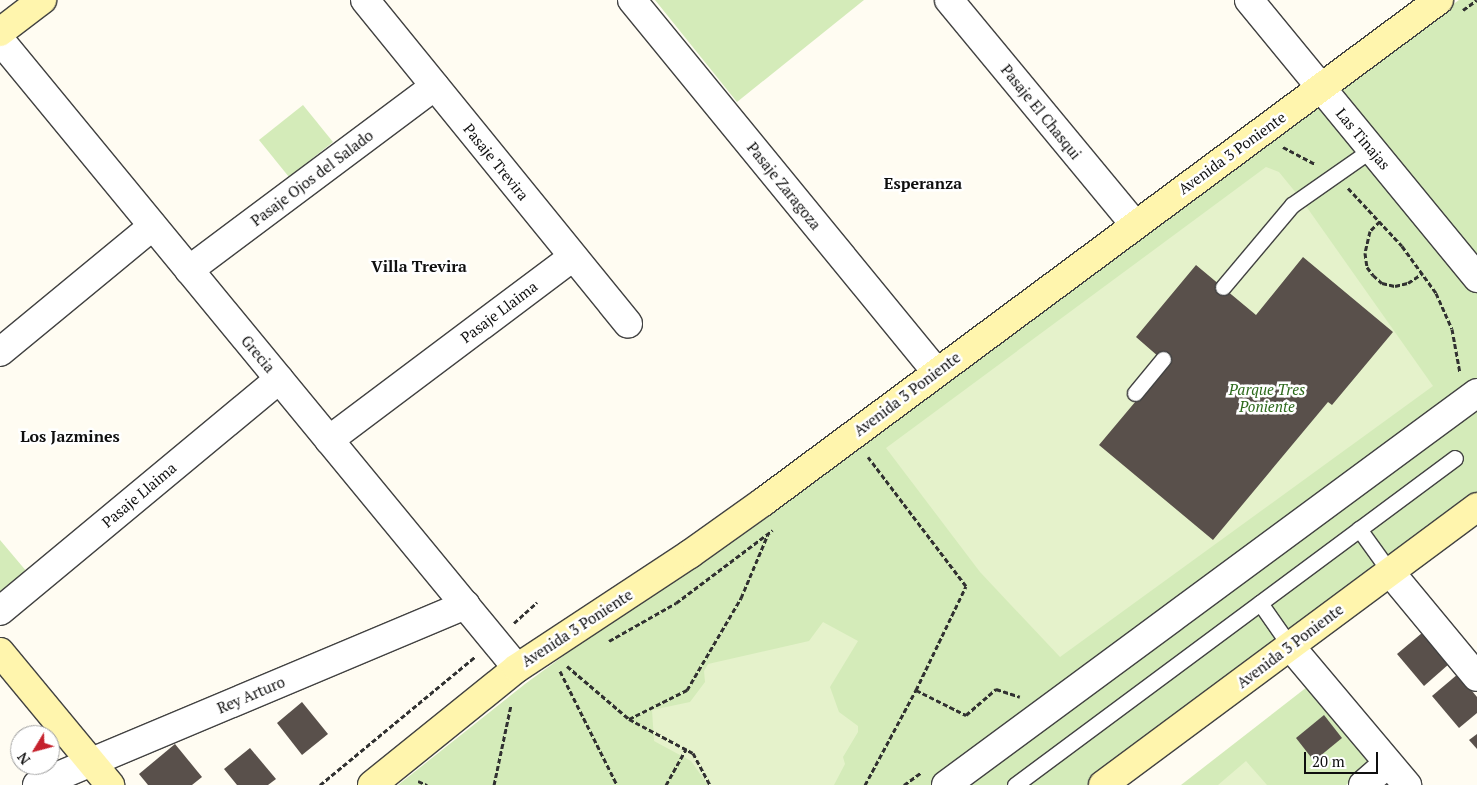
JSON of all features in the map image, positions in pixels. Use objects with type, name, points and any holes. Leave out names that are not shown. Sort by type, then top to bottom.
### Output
[{"type":"main road","points":[[0,32],[42,0]]},
{"type":"main road","name":"Avenida 3 Poniente","points":[[372,785],[517,668],[690,554],[1320,88],[1451,6]]},
{"type":"main road","name":"Avenida 3 Poniente","points":[[1103,785],[1477,507]]},
{"type":"main road","points":[[0,652],[110,785]]},
{"type":"street","name":"Pasaje Trevira","points":[[365,0],[628,324]]},
{"type":"street","name":"Pasaje Zaragoza","points":[[632,0],[936,372]]},
{"type":"street","name":"Pasaje El Chasqui","points":[[949,0],[1134,224]]},
{"type":"street","name":"Las Tinajas","points":[[1248,0],[1477,278]]},
{"type":"street","name":"Grecia","points":[[0,40],[517,668]]},
{"type":"street","name":"Pasaje Ojos del Salado","points":[[189,270],[435,86]]},
{"type":"street","points":[[0,352],[152,226]]},
{"type":"street","name":"Pasaje Llaima","points":[[329,440],[573,257]]},
{"type":"street","name":"Pasaje Llaima","points":[[0,611],[279,379]]},
{"type":"street","points":[[946,785],[1469,398]]},
{"type":"street","points":[[1390,572],[1477,677]]},
{"type":"street","name":"Rey Arturo","points":[[37,785],[466,605]]},
{"type":"street","points":[[1290,646],[1407,785]]},
{"type":"street","points":[[1362,785],[1388,763]]},
{"type":"lane","points":[[1223,287],[1292,205],[1372,149]]},
{"type":"lane","points":[[1135,393],[1163,360]]},
{"type":"lane","points":[[1021,783],[1455,458]]},
{"type":"lane","points":[[1359,529],[1390,572]]},
{"type":"lane","points":[[1260,603],[1290,646]]},
{"type":"path","points":[[1451,6],[1477,0]]},
{"type":"path","points":[[1280,146],[1333,177],[1380,221],[1423,273],[1452,329],[1469,398]]},
{"type":"path","points":[[1380,221],[1370,231],[1365,252],[1367,267],[1373,276],[1382,283],[1395,286],[1408,283],[1423,273]]},
{"type":"path","points":[[864,785],[916,690],[966,586],[868,457]]},
{"type":"path","points":[[629,719],[687,690],[741,598],[768,534]]},
{"type":"path","points":[[320,785],[495,640],[537,602]]},
{"type":"path","points":[[566,665],[629,719],[693,753],[710,785]]},
{"type":"path","points":[[560,671],[618,785]]},
{"type":"path","points":[[916,690],[966,715],[996,689],[1023,698]]},
{"type":"path","points":[[494,785],[512,707]]},
{"type":"path","points":[[666,785],[686,749]]},
{"type":"path","points":[[417,780],[427,785]]},
{"type":"green space","points":[[655,0],[864,0],[737,102]]},
{"type":"green space","name":"Parque Tres Poniente","points":[[1459,0],[1477,0],[1477,499],[1087,785],[398,785],[525,684]]},
{"type":"green space","points":[[303,105],[333,142],[289,177],[259,140]]},
{"type":"green space","points":[[1266,167],[1279,172],[1301,199],[1433,386],[1060,657],[980,572],[886,448]]},
{"type":"green space","points":[[0,540],[27,572],[0,594]]},
{"type":"green space","points":[[823,622],[858,641],[830,687],[839,712],[858,726],[858,732],[843,757],[845,764],[834,785],[708,785],[691,761],[654,741],[652,710],[690,702],[705,682],[704,671],[708,664],[809,641]]},
{"type":"green space","points":[[1307,687],[1371,765],[1346,785],[1181,785]]},
{"type":"green space","points":[[1246,761],[1267,785],[1218,785]]},
{"type":"building","points":[[1303,257],[1393,332],[1332,405],[1328,402],[1213,540],[1099,445],[1167,364],[1136,337],[1196,265],[1256,315]]},
{"type":"building","points":[[1422,633],[1449,664],[1424,686],[1397,654]]},
{"type":"building","points":[[1458,674],[1477,697],[1477,713],[1459,728],[1432,696]]},
{"type":"building","points":[[302,702],[328,734],[302,755],[277,723]]},
{"type":"building","points":[[1324,715],[1342,738],[1314,761],[1296,738]]},
{"type":"building","points":[[1477,734],[1477,749],[1469,740]]},
{"type":"building","points":[[175,744],[202,777],[192,785],[148,785],[139,774]]},
{"type":"building","points":[[250,748],[276,779],[268,785],[237,785],[224,769]]},
{"type":"district","name":"Esperanza","points":[[923,183]]},
{"type":"district","name":"Villa Trevira","points":[[419,266]]},
{"type":"district","name":"Los Jazmines","points":[[70,436]]}]
